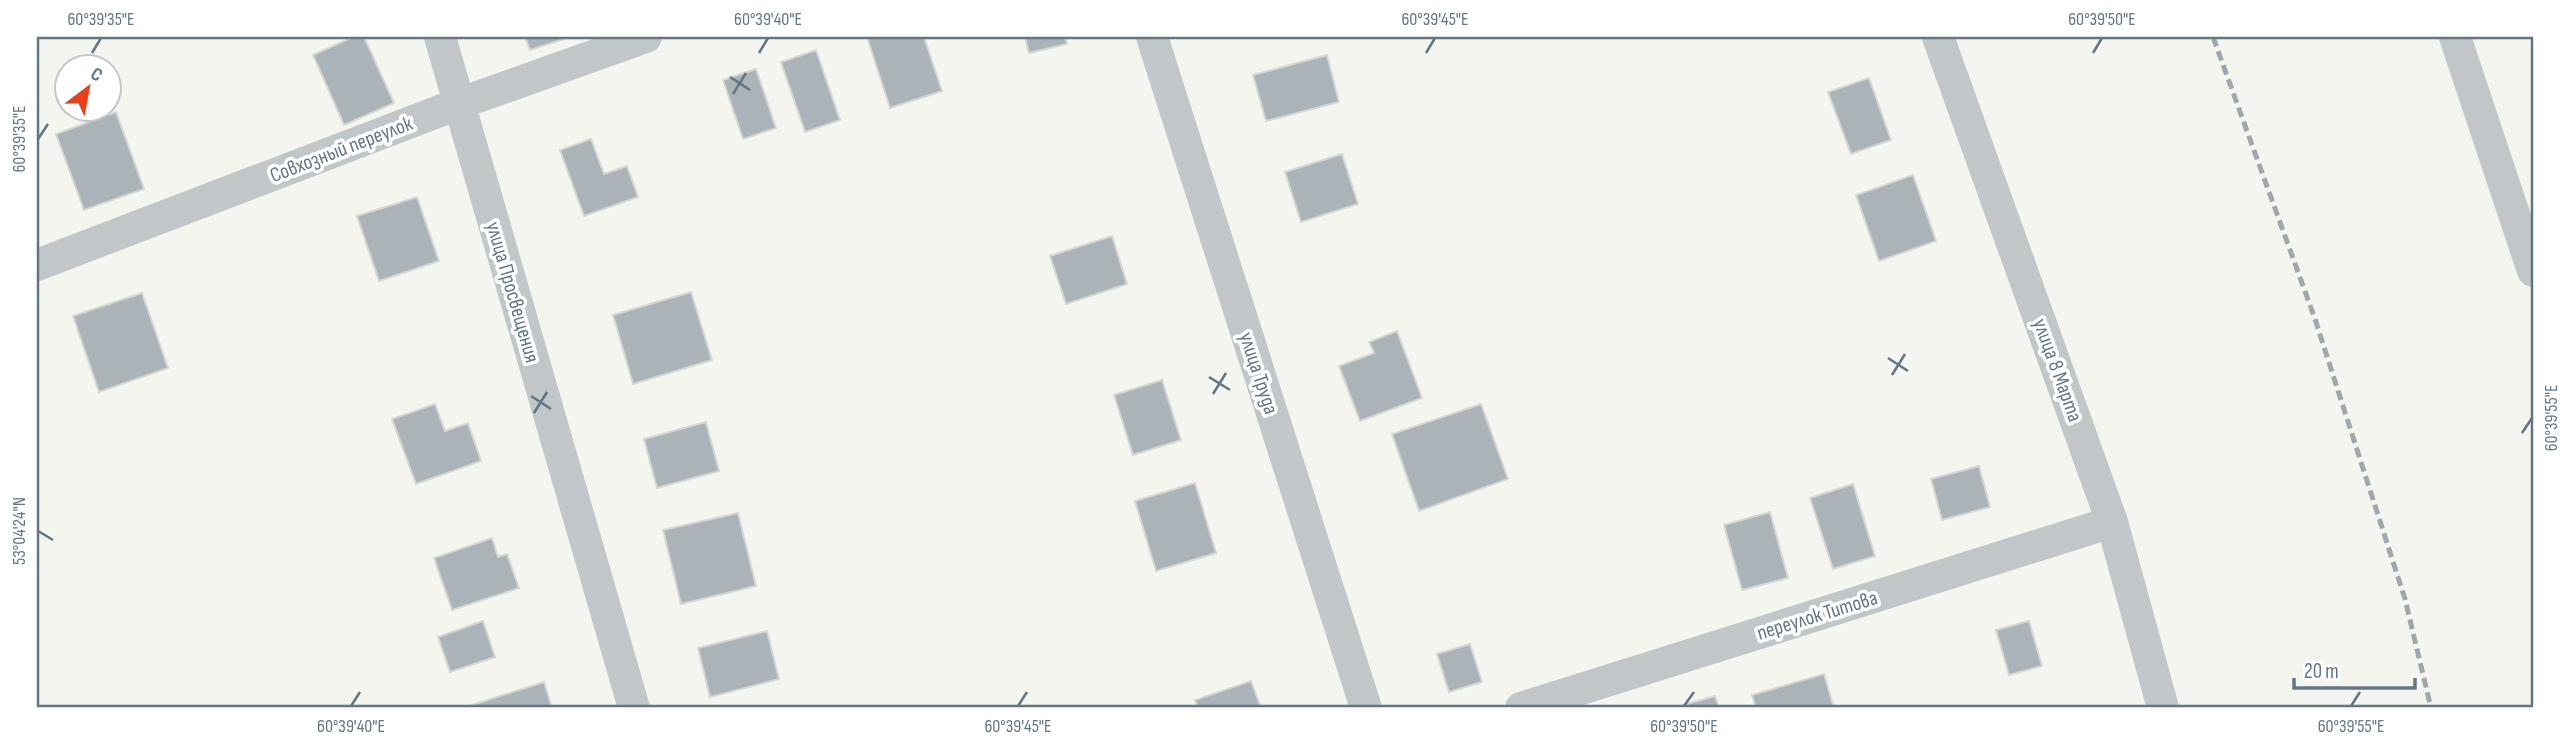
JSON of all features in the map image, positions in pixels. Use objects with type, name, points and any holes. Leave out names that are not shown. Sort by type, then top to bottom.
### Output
[{"type":"street","name":"улица Просвещения","points":[[440,37],[634,708]]},
{"type":"street","name":"Совхозный переулок","points":[[37,265],[458,104],[646,37]]},
{"type":"street","name":"улица Труда","points":[[1152,37],[1366,708]]},
{"type":"street","name":"улица 8 Марта","points":[[1938,37],[2112,522],[2163,708]]},
{"type":"street","points":[[2455,37],[2533,271]]},
{"type":"street","name":"переулок Титова","points":[[1521,708],[2112,522]]},
{"type":"building","points":[[353,37],[364,37],[394,103],[344,125],[313,55]]},
{"type":"building","points":[[525,37],[570,37],[530,50]]},
{"type":"building","points":[[867,37],[924,37],[942,91],[890,108]]},
{"type":"building","points":[[1025,37],[1065,37],[1067,44],[1029,53]]},
{"type":"building","points":[[816,50],[840,120],[805,132],[781,62]]},
{"type":"building","points":[[1327,55],[1339,102],[1266,121],[1253,75]]},
{"type":"building","points":[[756,69],[776,128],[743,139],[723,80]]},
{"type":"building","points":[[1869,78],[1891,140],[1851,154],[1828,92]]},
{"type":"building","points":[[89,122],[120,122],[144,189],[84,210],[56,134]]},
{"type":"building","points":[[591,139],[604,174],[627,166],[638,197],[584,216],[560,150]]},
{"type":"building","points":[[1342,154],[1358,204],[1301,222],[1285,172]]},
{"type":"building","points":[[1913,175],[1936,241],[1879,261],[1856,195]]},
{"type":"building","points":[[417,197],[439,261],[379,281],[357,216]]},
{"type":"building","points":[[1112,236],[1127,284],[1066,304],[1050,256]]},
{"type":"building","points":[[691,292],[712,360],[633,384],[613,315]]},
{"type":"building","points":[[142,293],[168,368],[99,392],[73,316]]},
{"type":"building","points":[[1397,331],[1422,398],[1360,421],[1339,366],[1374,353],[1369,342]]},
{"type":"building","points":[[1162,380],[1181,440],[1133,455],[1114,395]]},
{"type":"building","points":[[435,404],[445,431],[468,423],[481,461],[416,484],[392,419]]},
{"type":"building","points":[[1481,404],[1508,479],[1419,511],[1392,434]]},
{"type":"building","points":[[706,422],[719,471],[657,488],[644,439]]},
{"type":"building","points":[[1979,466],[1990,507],[1942,520],[1931,479]]},
{"type":"building","points":[[1195,483],[1216,553],[1156,571],[1135,501]]},
{"type":"building","points":[[1853,484],[1875,556],[1833,569],[1810,498]]},
{"type":"building","points":[[1770,512],[1788,578],[1742,590],[1724,525]]},
{"type":"building","points":[[738,513],[756,586],[681,604],[663,530]]},
{"type":"building","points":[[492,538],[498,557],[507,554],[519,588],[452,610],[434,558]]},
{"type":"building","points":[[483,621],[495,657],[450,672],[438,637]]},
{"type":"building","points":[[2029,621],[2042,666],[2009,675],[1996,630]]},
{"type":"building","points":[[767,631],[779,679],[710,697],[698,648]]},
{"type":"building","points":[[1470,644],[1482,682],[1449,692],[1437,654]]},
{"type":"building","points":[[1824,674],[1834,708],[1756,708],[1752,695]]},
{"type":"building","points":[[1251,681],[1261,708],[1198,708],[1195,700]]},
{"type":"building","points":[[544,682],[552,708],[469,708],[469,706]]},
{"type":"building","points":[[1715,696],[1719,708],[1673,708]]},
{"type":"railway","points":[[2213,37],[2315,319],[2405,599],[2431,708]]}]
